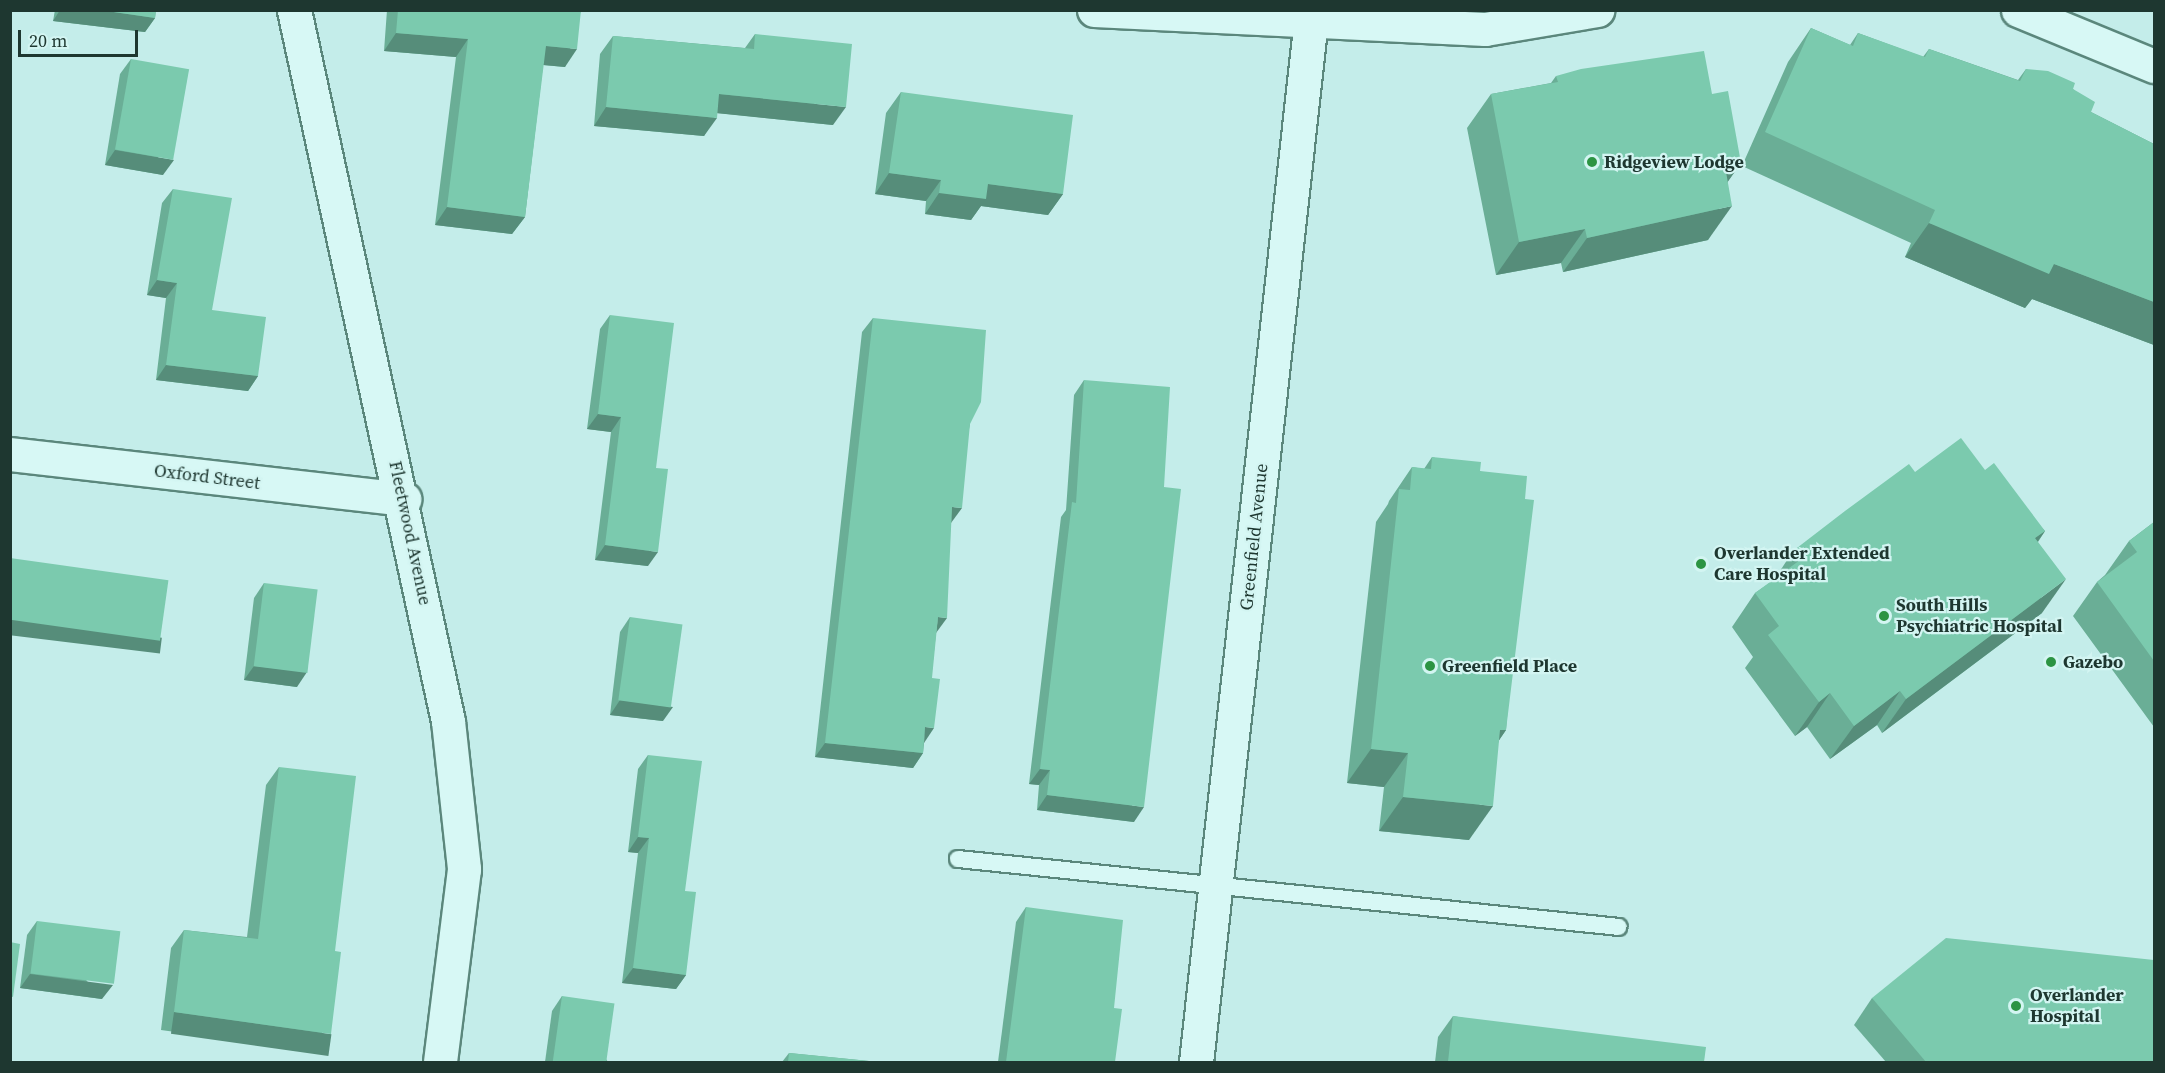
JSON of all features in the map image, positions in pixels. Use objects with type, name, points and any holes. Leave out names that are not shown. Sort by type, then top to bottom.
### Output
[{"type":"street","name":"Fleetwood Avenue","points":[[294,10],[404,499],[448,721],[464,868],[440,1062]]},
{"type":"street","points":[[1094,10],[1311,16],[1485,29],[1597,10]]},
{"type":"street","points":[[2018,10],[2154,66]]},
{"type":"street","name":"Greenfield Avenue","points":[[1196,1062],[1311,16]]},
{"type":"street","name":"Oxford Street","points":[[10,454],[404,499]]},
{"type":"lane","points":[[958,859],[1619,927]]},
{"type":"building","points":[[100,10],[156,10],[155,18]]},
{"type":"building","points":[[398,10],[581,10],[577,49],[546,46],[525,217],[447,207],[468,39],[396,33]]},
{"type":"building","points":[[1811,28],[1853,46],[1858,33],[1925,57],[1929,49],[2020,81],[2026,69],[2048,71],[2075,83],[2073,89],[2095,102],[2091,112],[2154,144],[2154,302],[2054,264],[2049,274],[1929,223],[1935,210],[1765,132]]},
{"type":"building","points":[[755,34],[852,44],[846,107],[719,94],[717,118],[606,107],[613,36],[754,49]]},
{"type":"building","name":"Ridgeview Lodge","points":[[1704,51],[1712,94],[1728,91],[1741,163],[1725,166],[1732,206],[1587,238],[1585,229],[1519,242],[1491,94],[1558,82],[1556,76],[1581,69]]},
{"type":"building","points":[[131,59],[189,69],[173,160],[115,150]]},
{"type":"building","points":[[901,92],[1073,115],[1063,194],[988,184],[986,199],[939,193],[941,180],[889,173]]},
{"type":"building","points":[[173,189],[232,198],[212,310],[266,317],[258,376],[166,365],[177,283],[157,280]]},
{"type":"building","points":[[610,315],[674,323],[656,468],[668,469],[658,552],[605,545],[621,417],[598,414]]},
{"type":"building","points":[[873,318],[986,330],[981,402],[970,424],[962,508],[952,507],[947,618],[938,617],[932,678],[940,679],[934,728],[925,727],[923,753],[825,743]]},
{"type":"building","points":[[1084,380],[1170,387],[1164,487],[1181,489],[1144,807],[1047,795],[1050,770],[1040,769],[1072,502],[1076,503]]},
{"type":"building","name":"South Hills Psychiatric Hospital","points":[[1961,438],[1985,470],[1994,463],[2045,531],[2035,538],[2066,579],[1906,699],[1900,691],[1854,726],[1830,693],[1819,702],[1768,635],[1779,626],[1755,593],[1800,560],[1793,551],[1845,511],[1909,464],[1915,472]]},
{"type":"building","name":"Greenfield Place","points":[[1432,457],[1481,462],[1480,471],[1527,476],[1525,499],[1534,500],[1506,730],[1500,730],[1493,806],[1403,797],[1408,753],[1371,749],[1399,489],[1410,490],[1412,467],[1431,469]]},
{"type":"building","points":[[2154,522],[2154,661],[2097,582],[2137,552],[2129,541]]},
{"type":"building","points":[[10,558],[168,580],[160,641],[10,620]]},
{"type":"building","points":[[264,583],[318,590],[307,673],[254,666]]},
{"type":"building","points":[[630,617],[682,624],[671,708],[618,700]]},
{"type":"building","points":[[648,755],[702,761],[685,891],[696,892],[686,975],[633,968],[649,838],[638,837]]},
{"type":"building","points":[[279,767],[356,776],[335,951],[341,952],[331,1034],[174,1012],[184,930],[258,939]]},
{"type":"building","points":[[1026,907],[1123,920],[1114,1008],[1122,1009],[1115,1062],[1006,1062]]},
{"type":"building","points":[[37,921],[120,931],[114,984],[31,974]]},
{"type":"building","name":"Overlander Hospital","points":[[1946,938],[2154,960],[2154,1062],[1926,1062],[1872,998]]},
{"type":"building","points":[[10,942],[20,944],[13,997],[10,996]]},
{"type":"building","points":[[562,996],[614,1003],[606,1062],[553,1062]]},
{"type":"building","points":[[1453,1016],[1706,1047],[1704,1062],[1448,1062]]},
{"type":"building","points":[[789,1053],[879,1062],[788,1062]]},
{"type":"place","name":"Ridgeview Lodge","points":[[1592,162]]},
{"type":"place","name":"Overlander Extended Care Hospital","points":[[1701,564]]},
{"type":"place","name":"South Hills Psychiatric Hospital","points":[[1884,616]]},
{"type":"place","name":"Gazebo","points":[[2051,662]]},
{"type":"place","name":"Greenfield Place","points":[[1430,666]]},
{"type":"place","name":"Overlander Hospital","points":[[2016,1006]]}]
